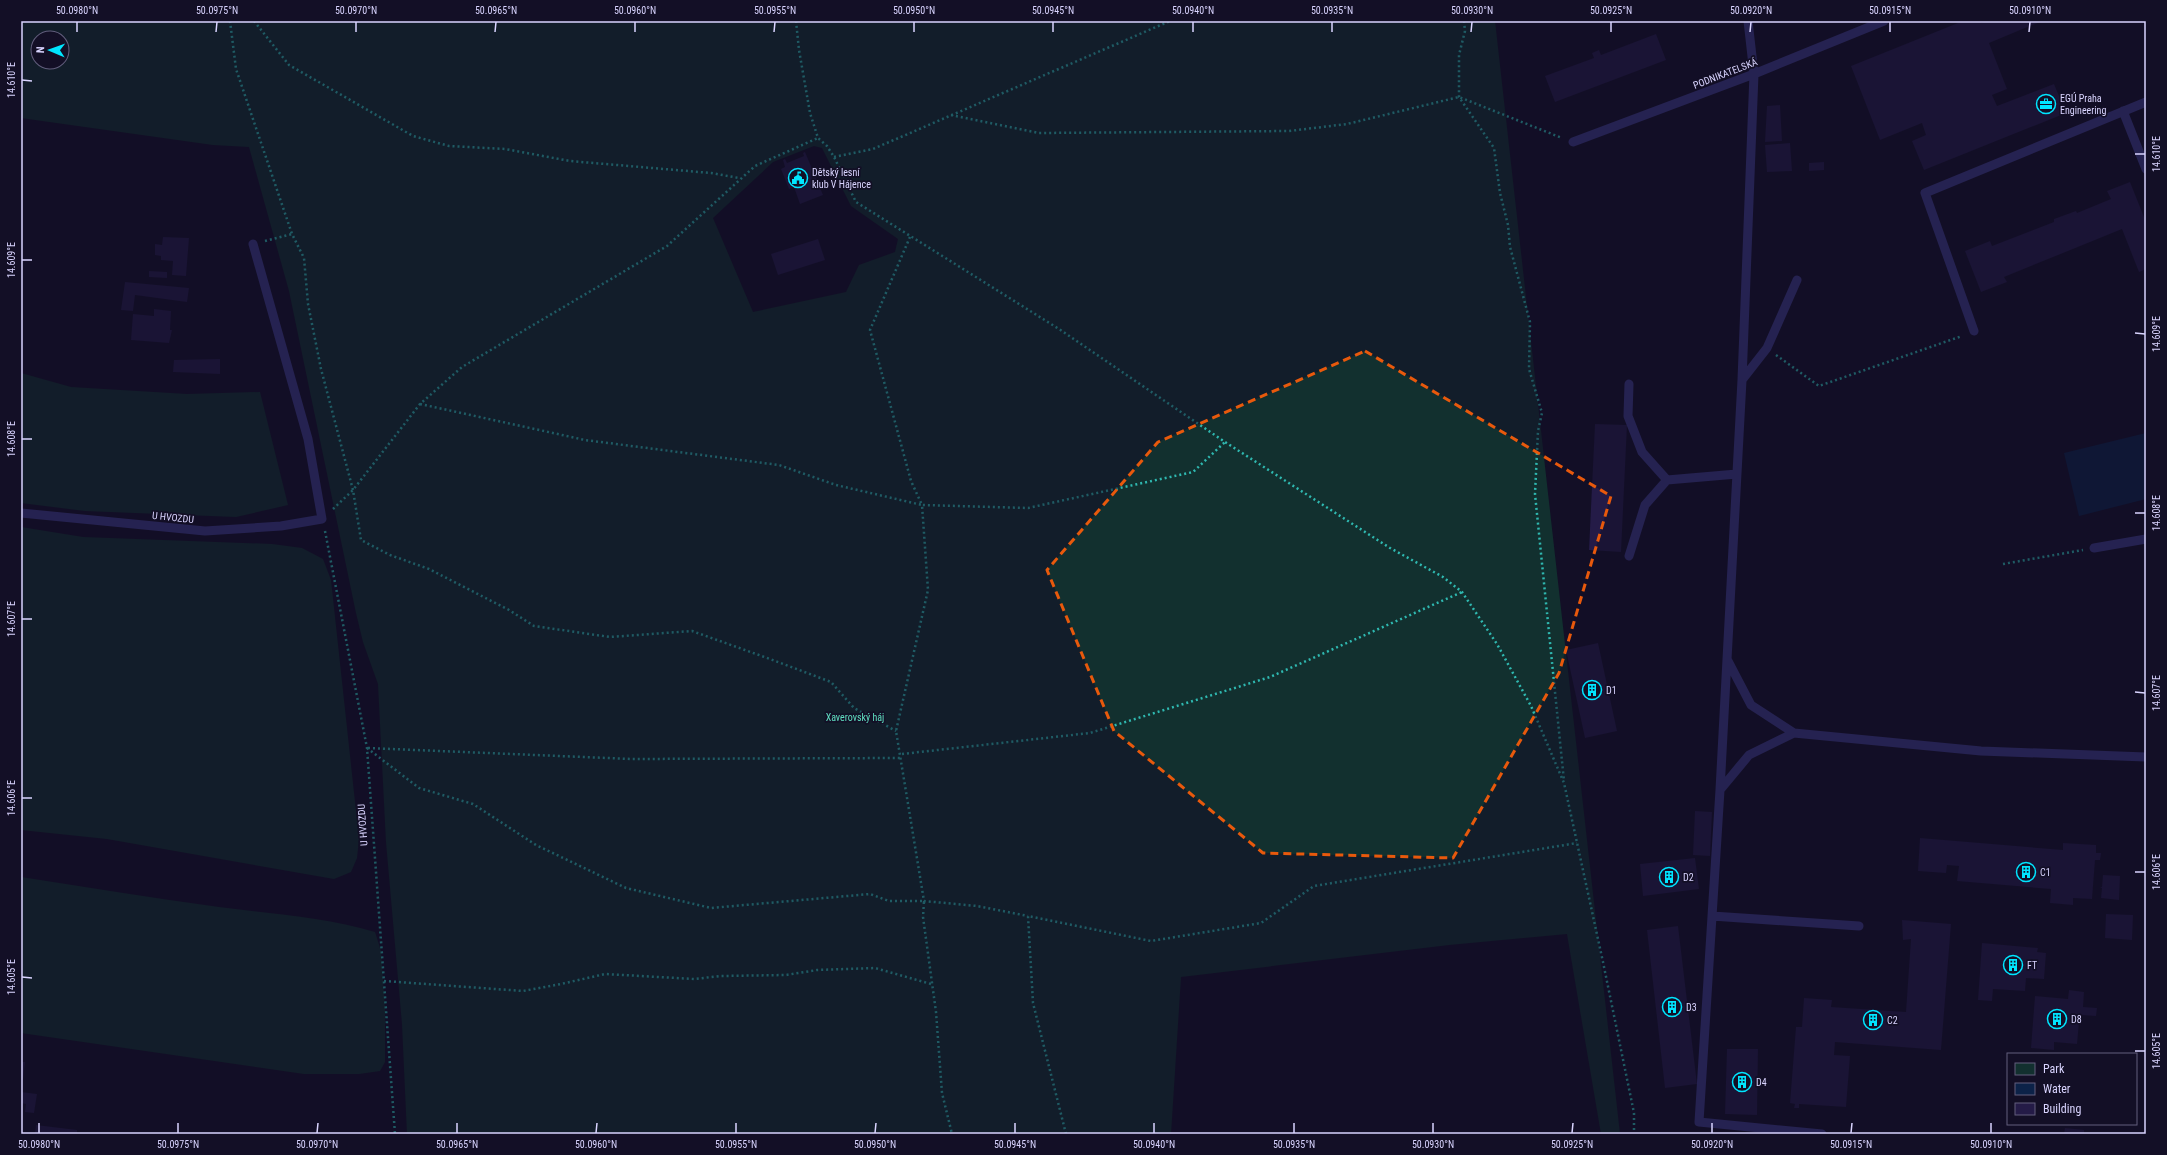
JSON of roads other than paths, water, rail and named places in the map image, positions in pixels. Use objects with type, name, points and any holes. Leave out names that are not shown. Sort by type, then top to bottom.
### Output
[{"type":"lane","points":[[1748,21],[1754,74],[1742,380],[1720,790],[1699,1122],[1822,1134]]},
{"type":"lane","name":"PODNIKATELSKÁ","points":[[1573,142],[1754,74],[1884,21]]},
{"type":"lane","points":[[1974,332],[1925,193],[2146,102]]},
{"type":"lane","points":[[2123,111],[2146,168]]},
{"type":"lane","name":"U HVOZDU","points":[[21,513],[205,531],[281,526],[322,519],[308,439],[253,244]]},
{"type":"lane","points":[[1742,380],[1767,348],[1797,280]]},
{"type":"lane","points":[[1629,384],[1628,416],[1642,452],[1668,480]]},
{"type":"lane","points":[[1628,556],[1645,505],[1668,480],[1737,474]]},
{"type":"lane","points":[[2094,548],[2146,539]]},
{"type":"lane","points":[[1726,658],[1751,705],[1794,733],[1981,751],[2146,757]]},
{"type":"lane","points":[[1720,790],[1749,754],[1794,733]]},
{"type":"lane","points":[[1712,916],[1859,926]]},
{"type":"water","points":[[2146,433],[2146,499],[2079,516],[2064,453]]},
{"type":"place","name":"EGÚ Praha Engineering","points":[[2046,104]]},
{"type":"place","name":"Dětský lesní klub V Hájence","points":[[798,178]]},
{"type":"place","name":"D1","points":[[1592,690]]},
{"type":"place","name":"C1","points":[[2026,872]]},
{"type":"place","name":"D2","points":[[1669,877]]},
{"type":"place","name":"FT","points":[[2013,965]]},
{"type":"place","name":"D3","points":[[1672,1007]]},
{"type":"place","name":"D8","points":[[2057,1019]]},
{"type":"place","name":"C2","points":[[1873,1020]]},
{"type":"place","name":"D4","points":[[1742,1082]]},
{"type":"park label","name":"Xaverovský háj","points":[[855,717]]}]
